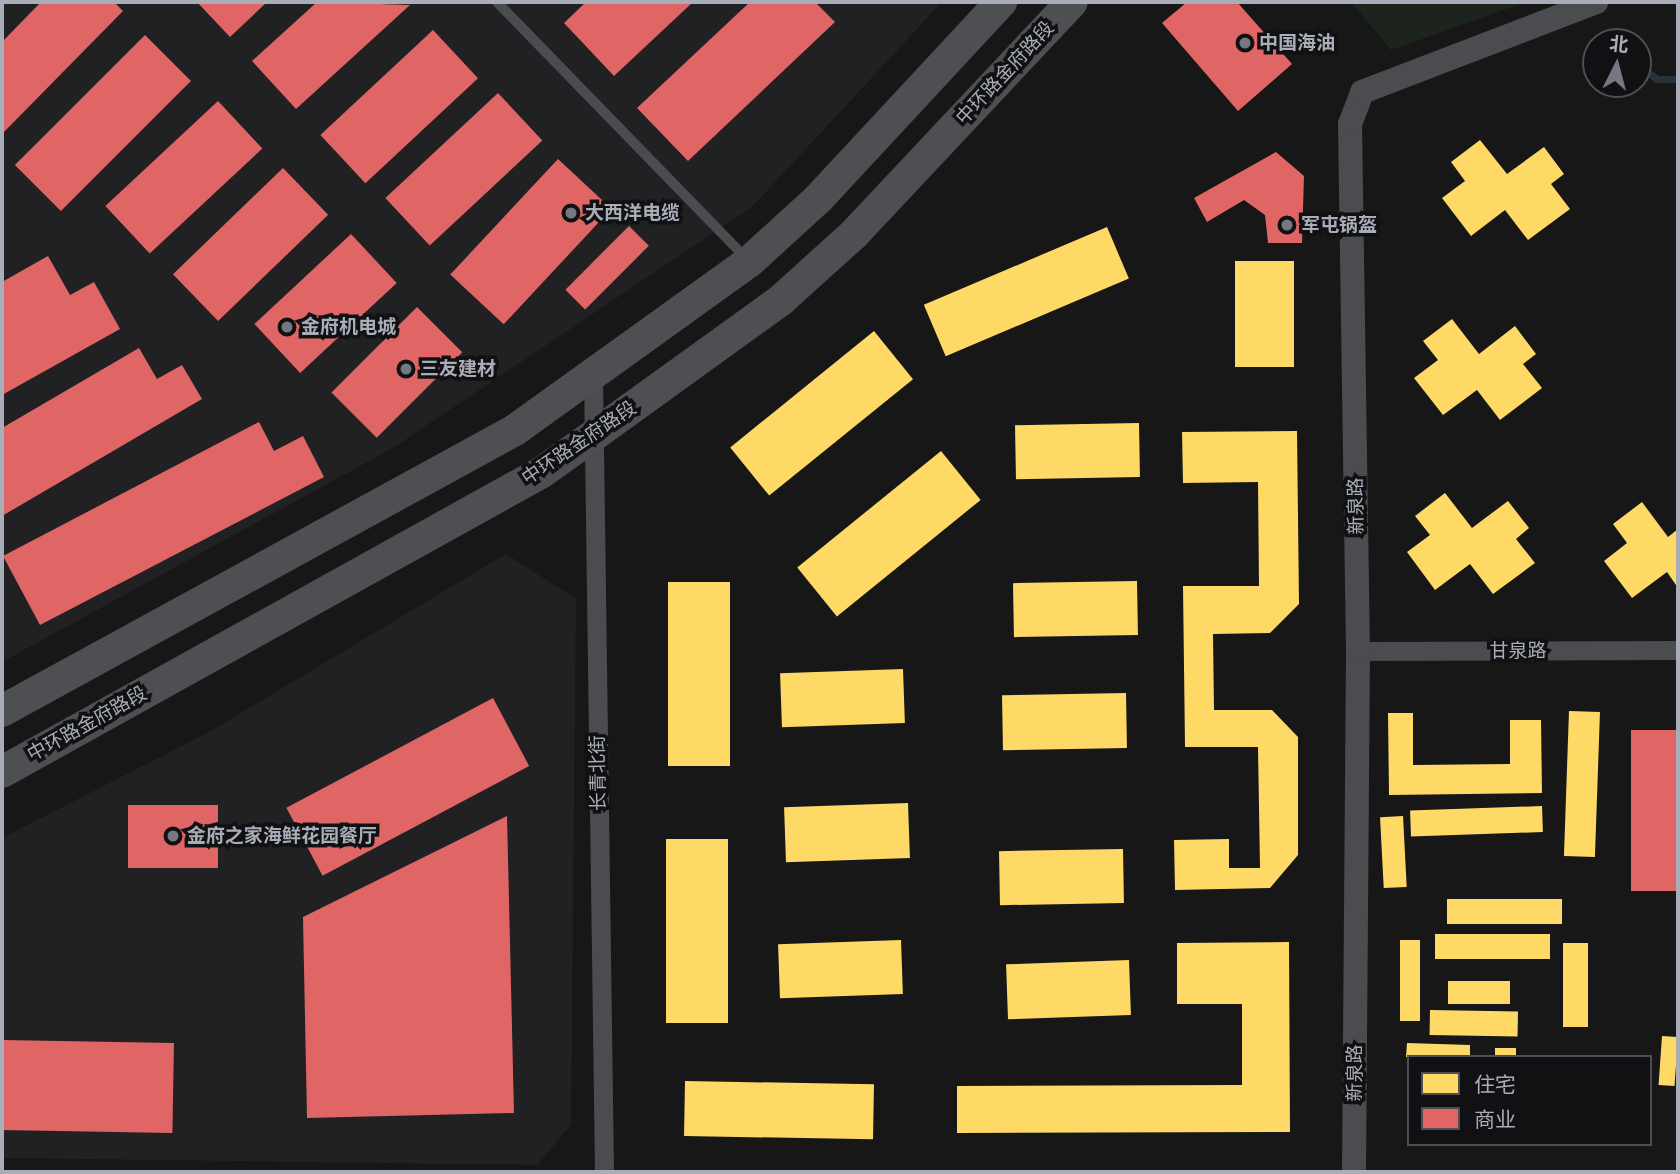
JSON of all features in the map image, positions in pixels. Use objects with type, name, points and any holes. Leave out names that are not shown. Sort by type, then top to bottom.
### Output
[{"type":"main road","points":[[2,711],[515,430],[750,261],[818,199],[1001,2]]},
{"type":"main road","name":"中环路金府路段","points":[[2,772],[542,472],[594,435],[781,300],[853,234],[1072,2]]},
{"type":"street","name":"新泉路","points":[[1354,1172],[1358,651],[1350,124],[1362,92],[1596,2]]},
{"type":"street","name":"长青北街","points":[[593,374],[604,1172]]},
{"type":"street","name":"甘泉路","points":[[1358,651],[1678,650]]},
{"type":"lane","points":[[497,2],[750,261]]},
{"type":"shaded area","name":"金府机电城","points":[[2,2],[942,2],[752,207],[393,448],[2,662]]},
{"type":"shaded area","points":[[1351,2],[1526,2],[1391,50]]},
{"type":"shaded area","points":[[506,554],[576,599],[571,1125],[537,1165],[2,1158],[2,838],[211,731]]},
{"type":"building: 住宅","points":[[1480,140],[1507,174],[1544,147],[1564,174],[1551,184],[1570,209],[1528,240],[1505,210],[1471,236],[1442,198],[1465,181],[1451,162]]},
{"type":"building: 住宅","points":[[1107,227],[1129,279],[946,356],[924,305]]},
{"type":"building: 住宅","points":[[1235,261],[1294,261],[1294,367],[1235,367]]},
{"type":"building: 住宅","points":[[1452,319],[1479,354],[1515,326],[1536,354],[1523,364],[1542,388],[1500,420],[1477,390],[1443,415],[1414,378],[1438,360],[1423,341]]},
{"type":"building: 住宅","points":[[874,331],[913,379],[769,496],[730,447]]},
{"type":"building: 住宅","points":[[1139,423],[1140,477],[1016,479],[1015,425]]},
{"type":"building: 住宅","points":[[1297,431],[1299,604],[1270,633],[1213,634],[1214,710],[1272,710],[1298,737],[1298,855],[1270,888],[1175,890],[1174,840],[1229,839],[1229,868],[1260,868],[1258,747],[1185,747],[1183,586],[1259,586],[1258,482],[1183,483],[1182,432]]},
{"type":"building: 住宅","points":[[941,451],[981,500],[837,616],[797,567]]},
{"type":"building: 住宅","points":[[1445,493],[1472,528],[1508,501],[1529,528],[1516,539],[1535,563],[1493,594],[1470,564],[1435,590],[1407,552],[1430,535],[1415,516]]},
{"type":"building: 住宅","points":[[1642,502],[1668,537],[1678,529],[1678,588],[1667,572],[1632,598],[1604,561],[1627,543],[1613,524]]},
{"type":"building: 住宅","points":[[1137,581],[1138,635],[1014,637],[1013,583]]},
{"type":"building: 住宅","points":[[668,582],[730,582],[730,766],[668,766]]},
{"type":"building: 住宅","points":[[903,669],[905,723],[782,727],[780,673]]},
{"type":"building: 住宅","points":[[1126,693],[1127,748],[1003,750],[1002,695]]},
{"type":"building: 住宅","points":[[1569,711],[1600,712],[1595,857],[1564,856]]},
{"type":"building: 住宅","points":[[1388,713],[1413,713],[1413,765],[1510,764],[1510,720],[1541,720],[1542,793],[1389,795]]},
{"type":"building: 住宅","points":[[908,803],[910,858],[786,862],[784,807]]},
{"type":"building: 住宅","points":[[1542,806],[1543,832],[1411,837],[1410,811]]},
{"type":"building: 住宅","points":[[1403,816],[1407,887],[1384,888],[1380,817]]},
{"type":"building: 住宅","points":[[666,839],[728,839],[728,1023],[666,1023]]},
{"type":"building: 住宅","points":[[1123,849],[1124,903],[1000,905],[999,851]]},
{"type":"building: 住宅","points":[[1447,899],[1562,899],[1562,924],[1447,924]]},
{"type":"building: 住宅","points":[[1435,934],[1550,934],[1550,959],[1435,959]]},
{"type":"building: 住宅","points":[[901,940],[903,994],[780,998],[778,944]]},
{"type":"building: 住宅","points":[[1400,940],[1420,940],[1420,1021],[1400,1021]]},
{"type":"building: 住宅","points":[[1289,942],[1290,1132],[957,1133],[957,1086],[1242,1085],[1242,1004],[1177,1004],[1177,943]]},
{"type":"building: 住宅","points":[[1563,943],[1588,943],[1588,1027],[1563,1027]]},
{"type":"building: 住宅","points":[[1129,960],[1131,1015],[1008,1019],[1006,964]]},
{"type":"building: 住宅","points":[[1448,981],[1510,981],[1510,1004],[1448,1004]]},
{"type":"building: 住宅","points":[[1430,1010],[1518,1012],[1518,1037],[1430,1035]]},
{"type":"building: 住宅","points":[[1662,1036],[1678,1037],[1675,1086],[1659,1085]]},
{"type":"building: 住宅","points":[[1407,1043],[1470,1045],[1470,1055],[1406,1057]]},
{"type":"building: 住宅","points":[[1495,1048],[1516,1048],[1516,1055],[1495,1055]]},
{"type":"building: 住宅","points":[[685,1081],[874,1084],[873,1139],[684,1136]]},
{"type":"building: 商业","points":[[41,2],[114,2],[123,11],[2,134],[2,42]]},
{"type":"building: 商业","points":[[197,2],[267,2],[230,37]]},
{"type":"building: 商业","points":[[317,2],[410,5],[296,109],[252,61]]},
{"type":"building: 商业","points":[[586,2],[693,2],[614,76],[564,23]]},
{"type":"building: 商业","points":[[750,2],[815,2],[835,22],[688,161],[637,108]]},
{"type":"building: 商业","points":[[1187,2],[1237,2],[1292,64],[1238,111],[1162,23]]},
{"type":"building: 商业","points":[[433,30],[478,78],[365,183],[320,135]]},
{"type":"building: 商业","points":[[145,35],[191,81],[61,211],[15,165]]},
{"type":"building: 商业","points":[[498,93],[542,141],[430,246],[385,198]]},
{"type":"building: 商业","points":[[218,101],[262,149],[150,254],[105,206]]},
{"type":"building: 商业","points":[[1276,152],[1304,176],[1302,243],[1268,243],[1265,215],[1244,200],[1207,222],[1194,198]]},
{"type":"building: 商业","points":[[558,159],[611,209],[504,324],[450,275]]},
{"type":"building: 商业","points":[[283,168],[328,215],[218,321],[173,274]]},
{"type":"building: 商业","points":[[629,226],[649,246],[585,309],[565,290]]},
{"type":"building: 商业","points":[[351,234],[397,283],[300,373],[254,324]]},
{"type":"building: 商业","points":[[48,256],[70,295],[94,282],[120,329],[2,395],[2,282]]},
{"type":"building: 商业","points":[[417,307],[462,352],[377,438],[331,393]]},
{"type":"building: 商业","points":[[139,348],[157,379],[182,365],[202,399],[2,516],[2,428]]},
{"type":"building: 商业","points":[[259,422],[274,451],[303,436],[324,477],[40,625],[3,556]]},
{"type":"building: 商业","points":[[493,698],[529,766],[323,876],[286,808]]},
{"type":"building: 商业","points":[[1631,730],[1678,730],[1678,891],[1631,891]]},
{"type":"building: 商业","name":"金府之家海鲜花园餐厅","points":[[128,805],[218,805],[218,868],[128,868]]},
{"type":"building: 商业","points":[[507,816],[514,1113],[307,1118],[303,917]]},
{"type":"building: 商业","points":[[2,1040],[174,1043],[172,1133],[2,1130]]},
{"type":"waterway","points":[[1652,75],[1657,79],[1678,79]]},
{"type":"place","name":"中国海油","points":[[1245,43]]},
{"type":"place","name":"大西洋电缆","points":[[571,213]]},
{"type":"place","name":"军屯锅盔","points":[[1287,225]]},
{"type":"place","name":"金府机电城","points":[[287,327]]},
{"type":"place","name":"三友建材","points":[[406,369]]},
{"type":"place","name":"金府之家海鲜花园餐厅","points":[[173,836]]}]
